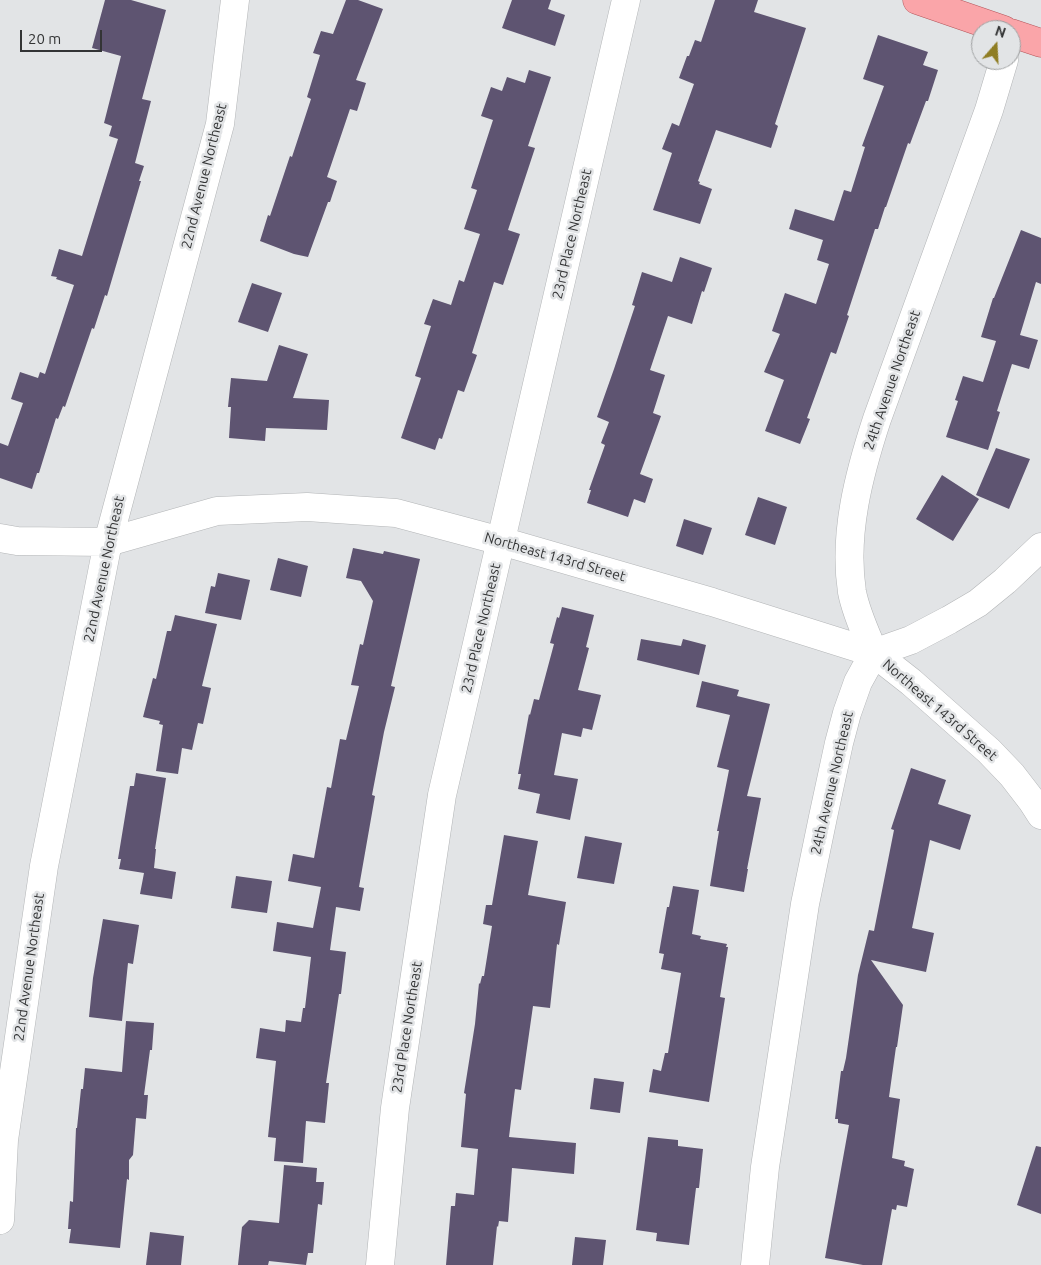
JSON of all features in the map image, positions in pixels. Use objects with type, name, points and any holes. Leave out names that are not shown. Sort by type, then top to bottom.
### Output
[{"type":"main road","points":[[918,0],[975,20]]},
{"type":"main road","points":[[1021,37],[1041,44]]},
{"type":"street","name":"22nd Avenue Northeast","points":[[0,1220],[2,1141],[44,866],[108,542],[220,124],[235,0]]},
{"type":"street","name":"23rd Place Northeast","points":[[380,1265],[395,1108],[442,795],[626,0]]},
{"type":"street","name":"24th Avenue Northeast","points":[[755,1265],[765,1167],[807,894],[847,713],[858,682],[874,654],[861,623],[853,594],[849,568],[850,540],[858,487],[877,419],[990,110],[1001,70]]},
{"type":"street","name":"Northeast 143rd Street","points":[[0,538],[17,541],[108,542],[217,511],[307,507],[396,514],[501,541],[712,602],[874,654],[911,682],[989,751],[1012,775],[1041,815]]},
{"type":"street","points":[[874,654],[912,640],[978,603],[1041,547]]},
{"type":"building","points":[[105,0],[131,0],[166,10],[142,99],[151,101],[135,163],[144,166],[107,296],[105,295],[94,329],[92,328],[65,407],[63,406],[58,419],[56,418],[39,473],[37,473],[32,489],[0,478],[0,443],[8,446],[23,403],[11,399],[20,372],[38,378],[40,372],[45,374],[74,285],[51,276],[59,249],[82,256],[118,139],[109,136],[112,126],[104,123],[121,56],[92,48]]},
{"type":"building","points":[[346,0],[358,0],[383,9],[356,80],[366,83],[357,111],[350,109],[327,177],[337,181],[308,257],[294,254],[260,241],[290,156],[292,157],[311,99],[307,97],[320,55],[313,53],[321,31],[333,34]]},
{"type":"building","points":[[512,0],[551,0],[548,9],[565,15],[555,46],[502,28]]},
{"type":"building","points":[[715,0],[758,0],[754,12],[806,28],[775,124],[778,126],[771,148],[716,130],[698,181],[700,182],[699,184],[712,189],[700,224],[653,210],[672,153],[662,149],[672,123],[679,126],[694,84],[679,78],[695,40],[701,42]]},
{"type":"building","points":[[878,35],[928,52],[923,65],[938,70],[928,101],[926,101],[910,144],[908,143],[878,229],[875,229],[836,354],[831,352],[807,418],[810,419],[800,444],[765,431],[784,380],[764,372],[780,334],[772,331],[785,293],[816,304],[829,264],[817,260],[823,240],[789,229],[795,209],[834,221],[844,190],[851,192],[865,147],[862,146],[884,86],[863,79]]},
{"type":"building","points":[[529,70],[551,77],[528,146],[535,148],[508,230],[520,234],[503,285],[494,282],[472,353],[477,355],[464,392],[458,390],[442,439],[439,438],[435,450],[401,438],[421,378],[415,376],[431,326],[424,324],[433,299],[451,305],[459,280],[464,282],[480,234],[464,229],[477,190],[471,188],[493,120],[481,116],[491,87],[502,91],[507,77],[525,83]]},
{"type":"building","points":[[1021,230],[1041,238],[1041,284],[1036,282],[1020,335],[1038,340],[1029,369],[1012,364],[997,411],[1000,412],[988,450],[946,437],[958,401],[955,400],[963,376],[983,382],[996,341],[981,337],[993,298]]},
{"type":"building","points":[[680,257],[712,268],[704,292],[702,291],[692,324],[668,316],[650,370],[665,375],[653,413],[661,416],[640,474],[653,479],[645,503],[634,499],[628,517],[587,503],[591,490],[589,490],[605,445],[601,443],[609,422],[597,417],[635,306],[632,305],[642,272],[672,282]]},
{"type":"building","points":[[252,283],[282,293],[268,332],[238,322]]},
{"type":"building","points":[[279,345],[308,354],[293,398],[329,400],[327,430],[266,428],[265,441],[229,438],[231,407],[228,407],[231,378],[267,381]]},
{"type":"building","points":[[996,448],[1030,459],[1009,509],[976,495]]},
{"type":"building","points":[[942,475],[979,499],[953,541],[916,519]]},
{"type":"building","points":[[758,497],[787,507],[775,545],[745,535]]},
{"type":"building","points":[[684,519],[712,528],[703,555],[676,546]]},
{"type":"building","points":[[353,548],[383,554],[384,551],[420,559],[391,686],[395,687],[372,795],[375,796],[359,887],[364,888],[360,911],[336,907],[330,950],[346,952],[326,1083],[329,1083],[325,1123],[306,1121],[303,1163],[274,1161],[276,1138],[268,1137],[276,1061],[256,1058],[260,1028],[285,1032],[286,1020],[301,1022],[303,1008],[305,1008],[311,957],[273,951],[277,922],[313,928],[321,887],[288,881],[293,854],[314,858],[327,787],[331,788],[340,739],[346,740],[359,686],[351,685],[360,644],[363,645],[373,601],[361,581],[346,578]]},
{"type":"building","points":[[278,558],[308,566],[301,597],[270,590]]},
{"type":"building","points":[[218,573],[250,580],[241,620],[205,613],[211,586],[215,587]]},
{"type":"building","points":[[562,607],[594,615],[586,647],[589,648],[578,690],[601,695],[592,730],[583,728],[581,737],[562,733],[554,775],[578,779],[570,820],[536,813],[540,794],[518,789],[521,774],[518,774],[529,714],[534,699],[539,700],[554,644],[550,643],[557,617],[559,618]]},
{"type":"building","points":[[175,615],[217,624],[202,686],[211,688],[203,724],[198,723],[192,750],[182,748],[178,774],[156,771],[163,725],[159,724],[160,721],[143,717],[153,678],[156,679],[167,631],[171,631]]},
{"type":"building","points":[[641,639],[681,646],[683,639],[706,645],[699,675],[637,660]]},
{"type":"building","points":[[702,681],[739,690],[737,696],[770,704],[747,796],[761,798],[744,892],[710,886],[719,831],[717,831],[729,770],[717,767],[730,715],[696,707]]},
{"type":"building","points":[[911,768],[946,780],[938,804],[971,815],[960,850],[930,840],[912,928],[934,933],[926,972],[871,960],[903,1005],[889,1097],[900,1099],[892,1158],[905,1161],[904,1166],[914,1169],[907,1207],[897,1205],[896,1210],[892,1209],[882,1265],[863,1265],[825,1258],[849,1125],[838,1123],[838,1119],[835,1119],[841,1071],[843,1071],[846,1058],[858,975],[869,930],[874,931],[894,830],[891,829]]},
{"type":"building","points":[[136,773],[166,778],[155,849],[154,868],[176,872],[172,899],[140,894],[144,873],[119,869],[121,859],[118,859],[130,786],[134,786]]},
{"type":"building","points":[[504,835],[538,841],[528,895],[566,902],[559,945],[557,944],[550,1008],[533,1006],[521,1090],[515,1089],[509,1137],[576,1143],[574,1174],[512,1168],[508,1222],[499,1221],[497,1226],[493,1265],[446,1265],[451,1206],[455,1206],[456,1193],[474,1195],[478,1149],[461,1147],[466,1094],[464,1093],[475,1024],[479,983],[482,976],[484,976],[492,926],[483,924],[486,905],[492,905]]},
{"type":"building","points":[[585,836],[622,843],[614,884],[577,878]]},
{"type":"building","points":[[236,876],[272,881],[267,913],[231,908]]},
{"type":"building","points":[[673,886],[699,890],[692,934],[701,936],[700,939],[727,944],[726,947],[728,947],[720,997],[725,998],[709,1102],[649,1092],[653,1069],[661,1071],[665,1053],[668,1053],[681,973],[661,969],[664,954],[659,953],[667,907],[669,907]]},
{"type":"building","points":[[103,919],[139,925],[133,964],[128,963],[122,1021],[89,1017],[93,978]]},
{"type":"building","points":[[126,1021],[154,1023],[152,1050],[150,1050],[144,1095],[148,1095],[146,1119],[136,1118],[133,1155],[129,1160],[129,1180],[127,1179],[120,1248],[69,1243],[71,1229],[68,1229],[70,1201],[73,1202],[76,1128],[85,1068],[122,1072]]},
{"type":"building","points":[[594,1078],[624,1082],[620,1113],[590,1109]]},
{"type":"building","points":[[648,1137],[678,1140],[678,1146],[703,1149],[699,1188],[696,1188],[689,1245],[656,1241],[657,1233],[636,1230]]},
{"type":"building","points":[[1036,1146],[1041,1147],[1041,1214],[1017,1205]]},
{"type":"building","points":[[284,1165],[317,1168],[316,1182],[324,1182],[322,1205],[318,1204],[313,1253],[308,1253],[306,1265],[269,1261],[268,1265],[238,1265],[242,1227],[249,1220],[279,1223]]},
{"type":"building","points":[[150,1232],[184,1236],[181,1265],[146,1265]]},
{"type":"building","points":[[575,1237],[606,1240],[603,1265],[572,1265]]}]
